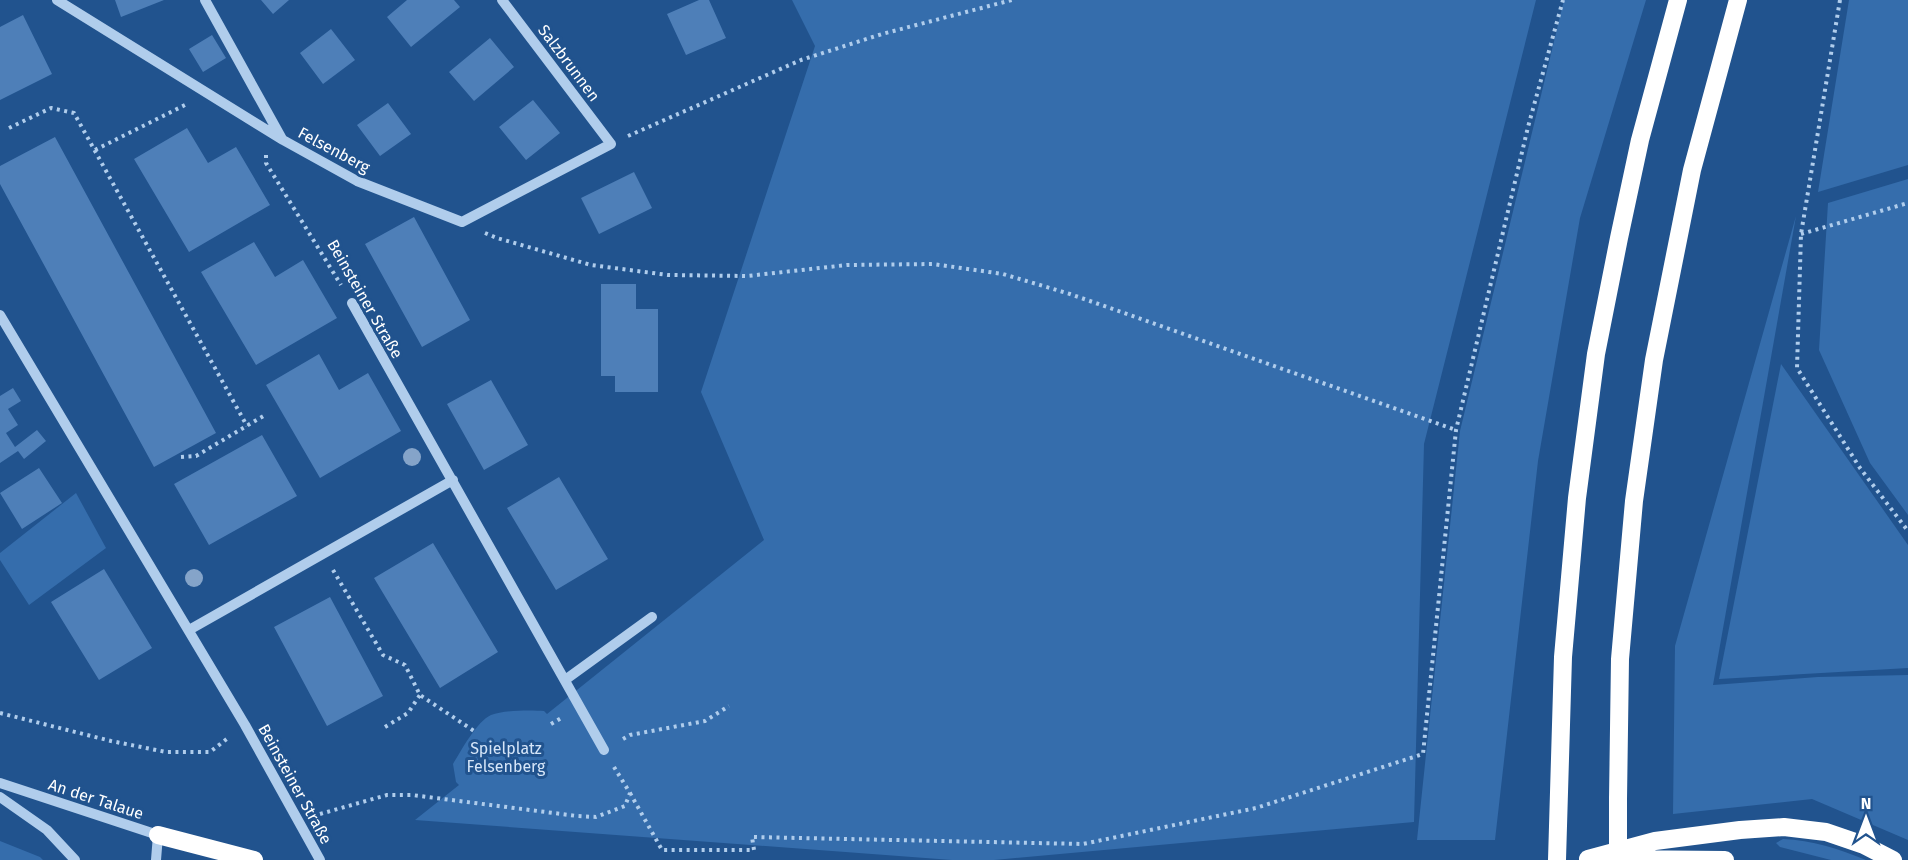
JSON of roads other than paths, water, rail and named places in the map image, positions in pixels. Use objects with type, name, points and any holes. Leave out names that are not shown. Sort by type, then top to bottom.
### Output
[{"type":"highway","points":[[1557,860],[1563,657],[1577,498],[1596,354],[1640,140],[1678,0]]},
{"type":"highway","points":[[1618,860],[1621,648],[1634,501],[1654,360],[1692,170],[1738,0]]},
{"type":"highway","points":[[1583,860],[1655,841],[1784,827],[1826,832],[1864,845],[1893,860]]},
{"type":"highway","points":[[158,836],[254,860]]},
{"type":"highway","points":[[1583,860],[1725,860]]},
{"type":"street","name":"Felsenberg","points":[[57,0],[264,130],[357,181],[462,222]]},
{"type":"street","points":[[205,0],[283,140]]},
{"type":"street","name":"Salzbrunnen","points":[[462,222],[611,144],[502,0]]},
{"type":"street","name":"Beinsteiner Straße","points":[[352,303],[604,750]]},
{"type":"street","name":"Beinsteiner Straße","points":[[0,315],[245,725],[320,860]]},
{"type":"street","points":[[189,630],[453,480]]},
{"type":"street","points":[[565,680],[652,617]]},
{"type":"street","name":"An der Talaue","points":[[0,783],[158,836],[156,860]]},
{"type":"street","points":[[0,796],[47,830],[75,860]]},
{"type":"park label","name":"Spielplatz Felsenberg","points":[[506,757]]}]
